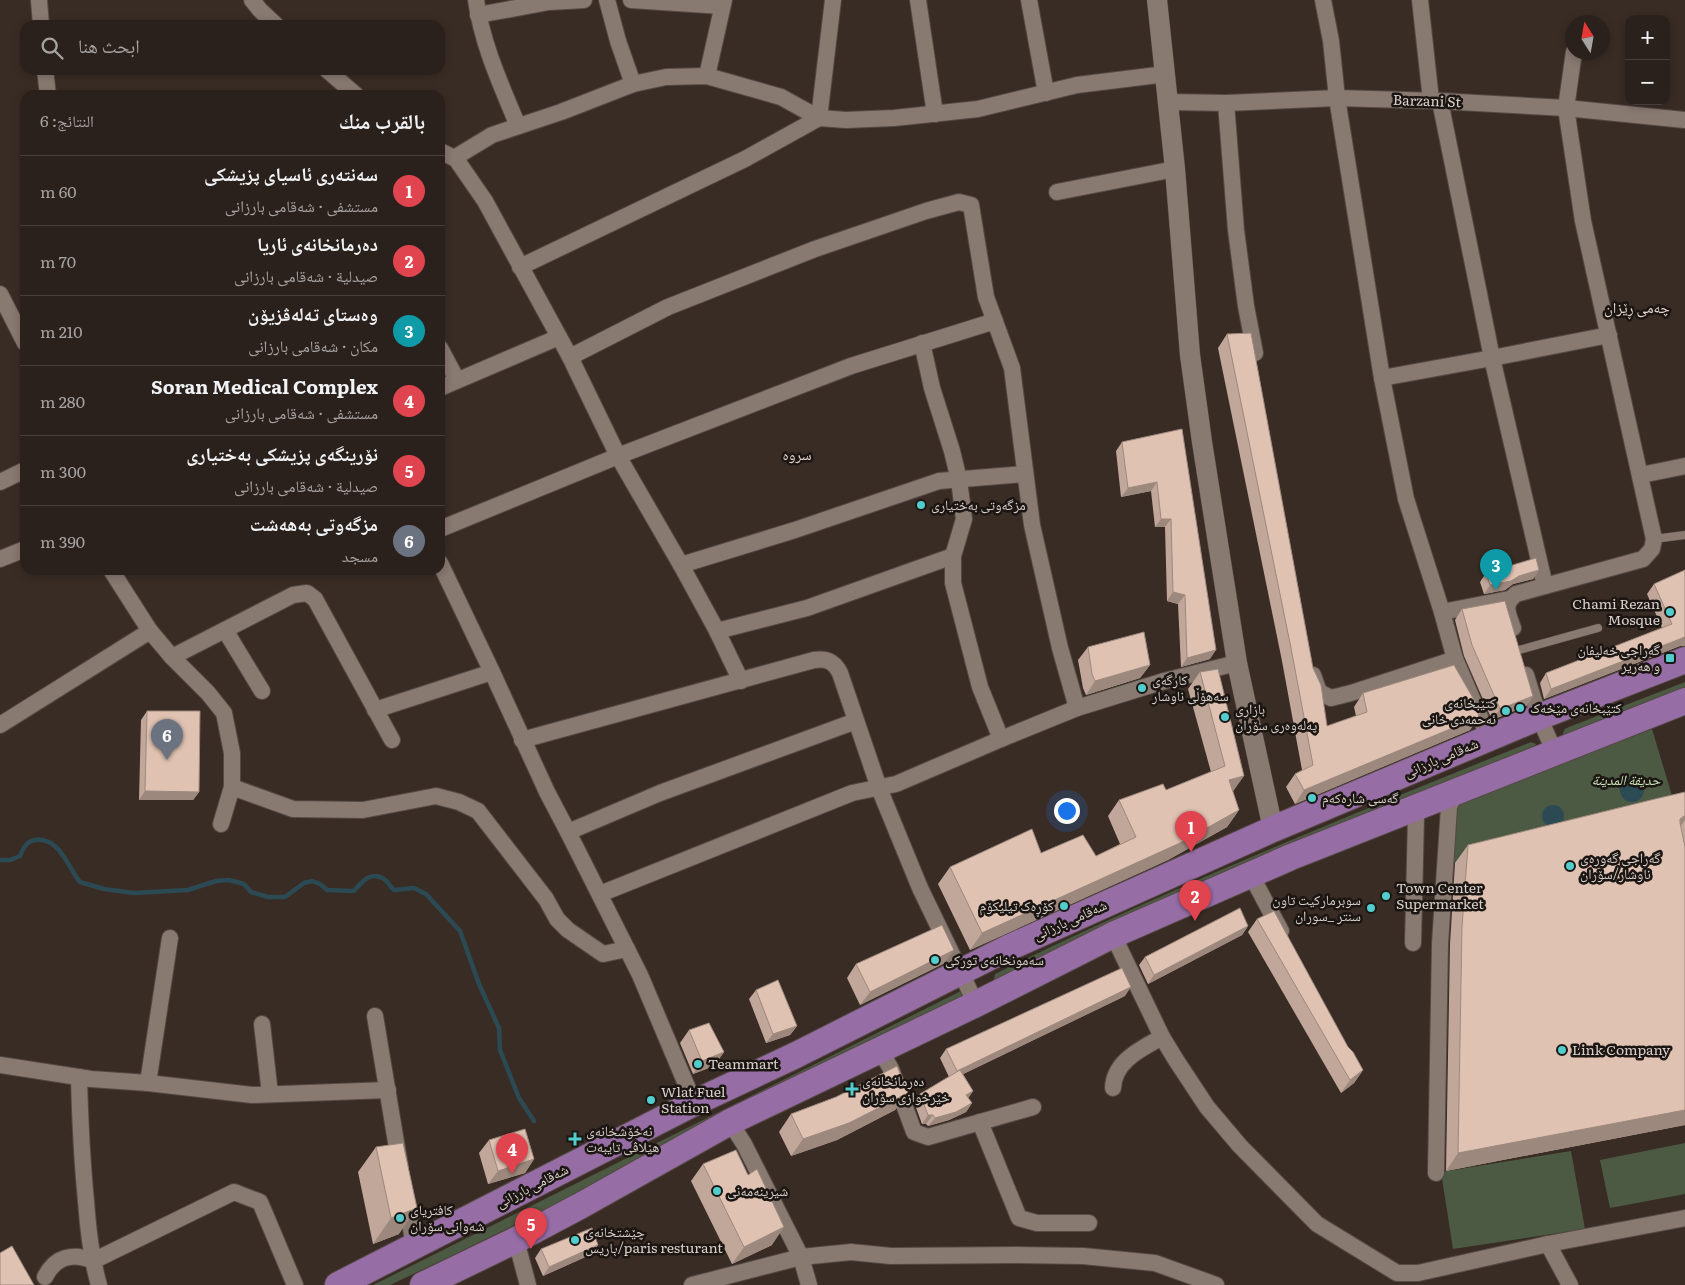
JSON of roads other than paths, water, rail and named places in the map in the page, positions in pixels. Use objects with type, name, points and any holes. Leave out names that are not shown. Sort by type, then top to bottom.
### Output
[{"type":"highway","name":"شەقامی بارزانی","points":[[338,1285],[694,1103],[796,1055],[1017,944],[1273,829],[1539,717],[1685,660]]},
{"type":"highway","points":[[436,1282],[580,1206],[730,1122],[976,1004],[1113,935],[1291,857],[1456,790],[1555,754],[1685,701]]},
{"type":"street","points":[[39,0],[41,20]]},
{"type":"street","points":[[252,0],[271,20]]},
{"type":"street","points":[[518,126],[495,72],[477,7],[584,0]]},
{"type":"street","points":[[607,0],[618,41],[633,84]]},
{"type":"street","points":[[631,0],[723,3],[707,76]]},
{"type":"street","points":[[819,118],[833,0]]},
{"type":"street","points":[[918,0],[935,114]]},
{"type":"street","points":[[1029,0],[1046,92]]},
{"type":"street","points":[[1158,0],[1169,102],[1190,355],[1202,442],[1236,663],[1273,829]]},
{"type":"street","points":[[1323,0],[1331,41],[1337,98],[1382,378],[1406,499],[1442,612],[1454,659],[1489,738]]},
{"type":"street","points":[[1420,0],[1436,100],[1492,358],[1545,586]]},
{"type":"street","points":[[1442,612],[1509,599],[1516,594],[1643,559],[1652,549],[1654,539],[1641,476],[1583,221],[1566,108],[1573,60]]},
{"type":"street","points":[[741,681],[717,631],[681,565],[618,456],[570,357],[485,201],[447,155],[492,135],[570,109],[633,84],[666,77],[707,76],[781,97],[819,118],[846,120],[894,118],[978,109],[1076,85],[1166,74]]},
{"type":"street","points":[[46,75],[47,90]]},
{"type":"street","points":[[333,75],[350,90]]},
{"type":"street","name":"Barzani St","points":[[1169,102],[1226,103],[1337,98],[1436,100],[1566,108],[1685,120]]},
{"type":"street","points":[[1226,103],[1236,230],[1246,306],[1257,364]]},
{"type":"street","points":[[520,267],[746,159],[819,118]]},
{"type":"street","points":[[1056,192],[1175,169]]},
{"type":"street","points":[[570,357],[668,306],[815,249],[926,211],[959,202],[971,205],[986,297],[1012,368],[1032,525],[1060,648],[1078,708]]},
{"type":"street","points":[[0,294],[20,333]]},
{"type":"street","points":[[445,527],[618,456],[851,366],[995,321]]},
{"type":"street","points":[[1382,378],[1609,335]]},
{"type":"street","points":[[445,386],[558,337]]},
{"type":"street","points":[[922,343],[932,388],[960,480],[964,519],[953,556],[953,583],[980,687],[1001,739]]},
{"type":"street","points":[[445,357],[458,380]]},
{"type":"street","points":[[1641,476],[1685,466]]},
{"type":"street","points":[[0,482],[20,472]]},
{"type":"street","points":[[681,565],[795,530],[939,481],[1025,474]]},
{"type":"street","points":[[0,560],[20,551]]},
{"type":"street","points":[[717,631],[807,608],[953,556]]},
{"type":"street","points":[[445,573],[547,792],[640,975],[694,1103]]},
{"type":"street","points":[[114,575],[150,631],[172,658],[208,693],[224,713],[232,753],[232,787],[221,824]]},
{"type":"street","points":[[172,658],[293,595],[307,593],[315,599],[392,740]]},
{"type":"street","points":[[1509,599],[1507,607],[1519,650],[1539,717],[1555,754]]},
{"type":"street","points":[[225,630],[262,691]]},
{"type":"street","points":[[0,725],[150,631]]},
{"type":"street","points":[[1311,663],[1314,679],[1320,692],[1331,698],[1454,659]]},
{"type":"street","points":[[522,740],[814,660],[830,661],[840,672],[878,788],[920,888],[976,1004]]},
{"type":"street","points":[[600,894],[852,793],[896,784],[1078,708],[1164,681],[1236,663]]},
{"type":"street","points":[[376,710],[492,672]]},
{"type":"street","points":[[568,832],[660,793],[856,721]]},
{"type":"street","points":[[232,787],[292,809],[363,810],[436,796],[459,802],[478,812],[546,898],[557,919],[568,930],[602,954],[627,949]]},
{"type":"street","points":[[1436,1173],[1440,944],[1449,806],[1456,790]]},
{"type":"street","points":[[1413,943],[1416,818],[1418,806]]},
{"type":"street","points":[[1251,875],[1287,942]]},
{"type":"street","points":[[1113,935],[1162,1037],[1207,1107],[1258,1164],[1318,1224],[1397,1272],[1420,1279]]},
{"type":"street","points":[[148,1083],[170,938]]},
{"type":"street","points":[[375,1016],[414,1247]]},
{"type":"street","points":[[262,1024],[270,1094]]},
{"type":"street","points":[[1113,1088],[1114,1077],[1118,1068],[1125,1061],[1162,1037]]},
{"type":"street","points":[[880,1050],[891,1069],[914,1132],[928,1136],[1033,1108]]},
{"type":"street","points":[[0,1065],[79,1078],[252,1094],[388,1090]]},
{"type":"street","points":[[79,1078],[81,1142],[88,1226],[99,1285]]},
{"type":"street","points":[[730,1122],[744,1144],[801,1257],[809,1285]]},
{"type":"street","points":[[980,1122],[1020,1218],[1036,1223],[1089,1222]]},
{"type":"street","points":[[94,1261],[234,1192],[260,1202],[295,1285]]},
{"type":"street","points":[[1406,1285],[1420,1279],[1548,1244],[1685,1218]]},
{"type":"street","points":[[516,1240],[528,1285]]},
{"type":"street","points":[[1548,1244],[1570,1285]]},
{"type":"street","points":[[692,1285],[801,1257],[851,1252],[891,1256],[1083,1256],[1154,1263],[1216,1285]]},
{"type":"street","points":[[45,1278],[49,1269],[65,1257],[85,1257],[94,1261]]},
{"type":"lane","points":[[1654,539],[1685,535]]},
{"type":"lane","points":[[1519,650],[1598,628]]},
{"type":"water","points":[[1632,778],[1640,782],[1644,790],[1640,798],[1632,802],[1624,798],[1620,790],[1624,782]]},
{"type":"water","points":[[1553,805],[1561,808],[1564,816],[1561,824],[1553,827],[1545,824],[1542,816],[1545,808]]},
{"type":"waterway","points":[[0,860],[10,860],[20,856],[29,842],[44,840],[57,848],[80,882],[104,889],[134,893],[188,890],[216,881],[229,880],[244,884],[251,892],[268,897],[285,897],[304,883],[312,881],[320,884],[327,890],[354,891],[366,879],[374,876],[384,879],[394,890],[414,888],[426,894],[460,931],[479,984],[499,1028],[500,1050],[519,1098],[534,1121]]},
{"type":"place","name":"مزگەوتی بەختیاری","points":[[921,505]]},
{"type":"place","name":"وەستای تەلەڤزیۆن","points":[[1496,590]]},
{"type":"place","name":"Chami Rezan Mosque","points":[[1670,612]]},
{"type":"place","name":"گەراجی خەلیفان و هەریر","points":[[1670,658]]},
{"type":"place","name":"کارگەی سەهۆڵی ناوشار","points":[[1142,688]]},
{"type":"place","name":"کتێبخانەی مێخەک","points":[[1520,708]]},
{"type":"place","name":"کتێبخانەی ئەحمەدی خانی","points":[[1506,711]]},
{"type":"place","name":"بازاڕی پەلەوەری سۆران","points":[[1225,717]]},
{"type":"place","name":"مزگەوتی بەهەشت","points":[[167,760]]},
{"type":"place","name":"گەسی شارەکەم","points":[[1312,798]]},
{"type":"place","name":"سەنتەری ئاسیای پزیشکی","points":[[1191,852]]},
{"type":"place","name":"گەراجی گەورەی ناوشار/سۆران","points":[[1570,866]]},
{"type":"place","name":"Town Center Supermarket","points":[[1386,896]]},
{"type":"place","name":"کۆڕەک تیلیکۆم","points":[[1064,906]]},
{"type":"place","name":"سوبرماركيت تاون سنتر _سوران","points":[[1371,908]]},
{"type":"place","name":"دەرمانخانەی ئاریا","points":[[1195,921]]},
{"type":"place","name":"سەمونخانەی تورکی","points":[[935,960]]},
{"type":"place","name":"Link Company","points":[[1562,1050]]},
{"type":"place","name":"Teammart","points":[[698,1064]]},
{"type":"place","name":"دەرمانخانەی خێرخوازی سۆران","points":[[852,1089]]},
{"type":"place","name":"Wlat Fuel Station","points":[[651,1100]]},
{"type":"place","name":"نەخۆشخانەی هێلاڤی تایبەت","points":[[575,1139]]},
{"type":"place","name":"Soran Medical Complex","points":[[512,1174]]},
{"type":"place","name":"شیرینەمەنی","points":[[717,1191]]},
{"type":"place","name":"کافتریای شەوانی سۆران","points":[[400,1218]]},
{"type":"place","name":"چێشتخانەی پاریس/paris resturant","points":[[575,1240]]},
{"type":"place","name":"نۆرینگەی پزیشکی بەختیاری","points":[[531,1249]]},
{"type":"district","name":"چەمی ڕێزان","points":[[1637,308]]},
{"type":"district","name":"سروە","points":[[797,455]]},
{"type":"park label","name":"حديقة المدينة","points":[[1626,780]]}]
